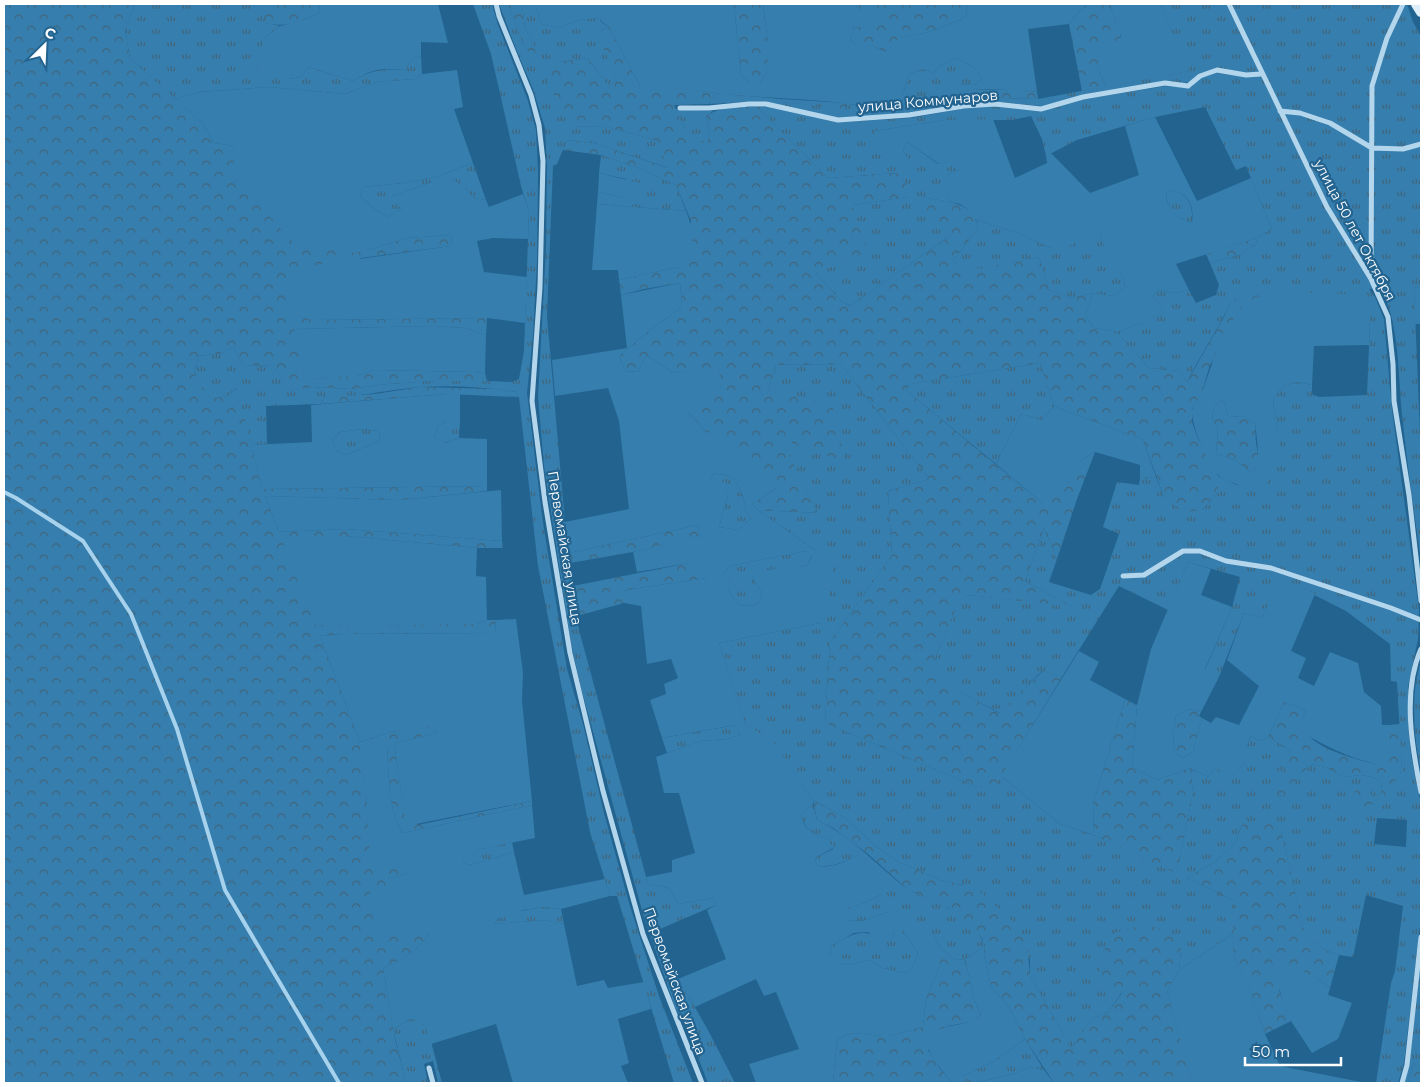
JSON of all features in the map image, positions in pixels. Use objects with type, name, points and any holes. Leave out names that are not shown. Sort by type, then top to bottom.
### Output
[{"type":"street","name":"Первомайская улица","points":[[496,4],[499,16],[531,95],[538,125],[543,161],[540,287],[532,401],[545,502],[570,653],[603,791],[643,934],[702,1083]]},
{"type":"street","name":"улица 50 лет Октября","points":[[1229,4],[1261,74],[1327,207],[1371,279],[1388,317],[1393,364],[1394,401],[1410,495],[1421,601]]},
{"type":"street","points":[[1371,279],[1372,86],[1387,38],[1403,4]]},
{"type":"street","points":[[1416,4],[1421,12]]},
{"type":"street","name":"улица Коммунаров","points":[[680,108],[766,104],[838,120],[909,115],[964,106],[995,104],[1041,109],[1083,97],[1165,84],[1188,86],[1200,76],[1217,70],[1246,75],[1261,74]]},
{"type":"street","points":[[1280,111],[1300,113],[1330,123],[1372,148],[1404,149],[1421,144]]},
{"type":"street","points":[[1123,576],[1144,576],[1182,551],[1200,551],[1226,561],[1271,568],[1421,620]]},
{"type":"street","points":[[1421,649],[1411,684],[1413,751],[1421,792]]},
{"type":"street","points":[[1402,1083],[1407,1065],[1421,937]]},
{"type":"street","points":[[429,1068],[433,1083]]},
{"type":"green space","points":[[4,4],[135,4],[125,29],[130,58],[203,124],[214,143],[235,146],[319,244],[337,243],[368,250],[407,238],[452,235],[451,246],[361,258],[314,320],[487,318],[486,335],[465,328],[434,326],[294,329],[357,376],[375,370],[474,372],[485,373],[487,381],[436,381],[387,384],[351,389],[312,387],[289,390],[273,366],[243,365],[233,347],[223,353],[198,356],[195,376],[211,399],[228,396],[236,388],[262,489],[487,486],[487,491],[399,500],[265,496],[279,532],[346,529],[502,541],[503,548],[477,548],[345,536],[477,624],[487,620],[496,620],[495,633],[343,634],[320,636],[360,742],[391,732],[434,725],[436,732],[394,743],[403,804],[418,825],[532,801],[532,805],[403,833],[391,802],[387,745],[361,748],[367,805],[411,869],[406,874],[387,879],[430,932],[410,954],[383,968],[395,1039],[406,1083],[4,1083]]},
{"type":"green space","points":[[135,4],[265,4],[265,23],[280,26],[263,39],[289,79],[301,77],[308,67],[353,81],[366,74],[378,71],[406,70],[411,59],[421,56],[422,74],[415,79],[377,82],[345,94],[269,87],[200,92],[175,99],[130,58],[125,29]]},
{"type":"green space","points":[[265,4],[319,4],[320,12],[293,23],[280,25],[265,23]]},
{"type":"green space","points":[[319,4],[438,4],[448,43],[421,42],[421,56],[411,59],[406,70],[378,70],[353,81],[308,67],[301,77],[289,79],[256,76],[263,39],[280,26],[306,19],[320,12]]},
{"type":"green space","points":[[473,4],[492,4],[498,25],[527,98],[536,130],[538,172],[537,260],[533,336],[527,393],[543,523],[567,669],[629,903],[659,996],[693,1083],[674,1083],[617,896],[610,896],[590,832],[538,566],[519,397],[516,392],[468,387],[420,387],[361,395],[325,397],[320,404],[266,406],[267,444],[251,445],[236,388],[228,396],[211,399],[195,377],[198,356],[223,353],[233,347],[243,365],[273,366],[289,389],[312,387],[351,389],[387,384],[436,381],[512,382],[519,379],[524,351],[529,212],[521,186],[491,54]]},
{"type":"green space","points":[[499,4],[508,4],[525,47],[535,47],[525,28],[522,4],[535,4],[542,24],[557,28],[580,20],[600,18],[601,22],[609,27],[598,32],[617,81],[609,86],[587,58],[560,62],[571,127],[603,126],[656,140],[669,168],[594,143],[567,140],[557,164],[553,166],[547,316],[566,534],[579,630],[648,884],[669,888],[679,904],[713,898],[716,905],[660,929],[671,966],[708,1030],[735,1083],[708,1083],[690,1037],[675,1007],[643,914],[581,688],[571,643],[544,466],[538,397],[546,249],[547,166],[545,128],[533,89]]},
{"type":"green space","points":[[508,4],[522,4],[525,28],[535,47],[537,61],[525,48]]},
{"type":"green space","points":[[535,4],[734,4],[741,75],[750,83],[760,83],[768,70],[768,43],[763,4],[854,4],[862,11],[873,10],[878,21],[872,27],[854,27],[850,41],[856,45],[871,45],[886,52],[899,38],[929,32],[962,19],[967,14],[966,4],[1088,4],[1080,10],[1069,24],[1028,29],[1037,92],[999,89],[969,90],[961,92],[959,99],[940,103],[943,91],[956,84],[975,85],[982,79],[974,67],[956,58],[941,65],[933,73],[923,69],[909,74],[902,97],[904,110],[888,111],[843,103],[640,86],[609,27],[600,18],[580,20],[557,28],[542,24]]},
{"type":"green space","points":[[734,4],[763,4],[768,43],[768,70],[760,83],[750,83],[741,75]]},
{"type":"green space","points":[[854,4],[966,4],[967,14],[962,19],[929,32],[900,38],[886,52],[871,45],[856,45],[850,41],[854,27],[872,27],[862,11]]},
{"type":"green space","points":[[1088,4],[1110,4],[1121,33],[1117,44],[1097,68],[1106,87],[1082,91],[1069,24],[1080,10]]},
{"type":"green space","points":[[1110,4],[1160,4],[1189,71],[1106,87],[1097,68],[1100,51],[1121,37],[1120,28]]},
{"type":"green space","points":[[1160,4],[1407,4],[1413,22],[1421,36],[1421,286],[1414,288],[1421,456],[1421,561],[1404,432],[1397,348],[1391,315],[1386,300],[1379,288],[1369,289],[1375,297],[1384,319],[1392,410],[1419,610],[1418,639],[1408,687],[1408,725],[1411,755],[1420,799],[1420,926],[1404,1063],[1398,1083],[1376,1083],[1391,983],[1395,971],[1403,906],[1366,895],[1353,957],[1339,955],[1322,949],[1305,936],[1281,831],[1242,825],[1235,843],[1215,862],[1187,878],[1234,900],[1234,933],[1179,970],[1181,949],[1102,978],[1122,992],[1108,1012],[1090,1020],[1071,1051],[1060,1027],[1030,976],[1030,959],[964,885],[940,880],[899,862],[877,847],[845,818],[813,800],[774,744],[745,724],[719,643],[820,623],[815,550],[758,510],[818,513],[780,438],[845,462],[768,391],[776,365],[841,364],[929,479],[888,491],[892,555],[830,642],[825,721],[832,726],[977,787],[994,787],[1001,776],[1060,824],[1094,835],[1177,873],[1193,792],[1190,768],[1208,777],[1214,768],[1237,770],[1245,763],[1246,748],[1251,736],[1260,741],[1268,737],[1291,751],[1288,795],[1300,774],[1311,764],[1326,767],[1344,777],[1361,775],[1381,781],[1382,791],[1369,804],[1393,784],[1402,771],[1397,682],[1391,681],[1390,644],[1346,611],[1281,578],[1262,618],[1244,613],[1219,677],[1205,670],[1232,607],[1240,577],[1188,562],[1168,610],[1119,586],[1062,677],[1042,671],[1000,713],[941,682],[936,656],[960,598],[968,595],[1071,606],[1025,581],[1044,528],[1057,559],[1049,582],[1091,595],[1100,589],[1119,534],[1103,527],[1117,482],[1139,485],[1140,478],[1156,477],[1164,497],[1202,510],[1218,493],[1218,476],[1237,485],[1278,435],[1273,399],[1283,386],[1298,382],[1312,385],[1312,394],[1319,397],[1367,395],[1370,321],[1231,301],[1187,382],[1179,371],[1149,368],[1117,332],[1163,314],[1160,305],[1153,297],[1157,290],[1175,293],[1189,290],[1196,303],[1216,295],[1219,285],[1210,263],[1239,255],[1256,244],[1257,238],[1272,229],[1246,166],[1236,170],[1205,107],[1155,117],[1077,140],[1046,156],[1042,139],[1031,116],[1012,120],[945,120],[874,131],[909,161],[903,150],[907,142],[938,164],[967,159],[968,167],[952,172],[942,181],[951,202],[927,198],[947,238],[850,306],[842,302],[816,273],[852,205],[908,197],[898,173],[828,178],[757,107],[773,107],[839,122],[911,118],[967,108],[997,106],[1041,110],[1085,99],[1166,86],[1189,88],[1193,86],[1192,81],[1184,83],[1167,81],[1086,95],[1041,106],[998,102],[973,103],[910,113],[838,119],[749,102],[709,104],[716,93],[781,99],[782,102],[845,108],[846,103],[879,111],[904,110],[902,97],[909,74],[923,69],[933,73],[941,65],[956,58],[974,67],[982,79],[975,85],[956,84],[941,103],[972,97],[1038,99],[1188,71]],"holes":[[[1377,818],[1407,820],[1406,847],[1374,844]]]},
{"type":"green space","points":[[609,27],[640,86],[662,86],[716,93],[709,104],[674,105],[684,127],[707,144],[710,134],[706,116],[718,110],[737,107],[757,107],[828,178],[898,173],[908,188],[908,197],[852,205],[868,252],[816,273],[842,302],[850,306],[947,238],[919,202],[927,198],[958,204],[971,212],[975,219],[978,228],[953,261],[966,271],[1039,257],[1049,290],[1072,298],[1093,293],[1085,315],[1094,328],[1117,332],[1149,368],[1179,371],[1187,382],[1231,301],[1249,290],[1272,291],[1267,296],[1254,297],[1210,365],[1201,395],[1192,409],[1192,422],[1198,438],[1218,476],[1218,493],[1202,510],[1185,512],[1164,497],[1143,440],[1054,406],[1040,363],[910,384],[906,390],[1042,503],[1081,460],[1095,452],[1057,559],[1044,528],[1025,581],[1073,607],[968,595],[960,599],[936,656],[942,682],[999,713],[1043,671],[1062,677],[995,787],[977,787],[832,726],[825,721],[830,642],[892,555],[888,491],[929,479],[841,364],[776,365],[768,391],[832,404],[845,463],[781,439],[818,513],[758,510],[752,504],[777,488],[707,433],[688,412],[719,370],[674,373],[646,355],[638,372],[625,371],[619,356],[682,307],[680,283],[621,295],[619,280],[679,267],[691,221],[676,185],[638,168],[601,155],[563,150],[567,140],[594,143],[668,168],[656,140],[603,126],[571,127],[549,86],[547,77],[552,58],[561,62],[587,58],[609,86],[617,81],[597,32]]},
{"type":"green space","points":[[457,70],[463,107],[454,109],[473,163],[436,177],[363,187],[360,196],[387,217],[402,209],[395,203],[393,196],[432,182],[454,180],[474,198],[486,200],[489,207],[523,194],[529,212],[528,239],[493,238],[477,241],[484,272],[527,277],[525,323],[487,318],[314,320],[291,315],[282,288],[296,268],[451,246],[452,235],[407,238],[368,250],[347,254],[337,243],[299,249],[233,176],[235,146],[214,143],[203,124],[175,99],[200,92],[269,87],[345,94],[377,82],[415,79],[422,74]]},
{"type":"green space","points":[[1016,89],[1037,92],[1038,99],[972,97],[959,99],[961,92],[970,90]]},
{"type":"green space","points":[[781,99],[846,103],[845,109],[782,102]]},
{"type":"green space","points":[[675,109],[713,111],[706,116],[710,134],[707,145],[684,127]]},
{"type":"green space","points":[[1155,117],[1197,201],[1251,178],[1272,229],[1257,238],[1176,264],[1189,290],[1175,293],[1157,290],[1153,297],[1160,305],[1164,314],[1117,332],[1094,328],[1085,315],[1093,293],[1114,296],[1125,287],[1122,275],[1107,255],[1099,228],[1070,246],[1050,248],[1021,234],[976,220],[966,208],[951,202],[941,181],[952,172],[967,167],[967,160],[939,164],[907,142],[903,150],[910,162],[878,150],[874,131],[945,120],[993,119],[1015,178],[1047,163],[1046,156],[1051,153],[1090,193],[1139,175],[1125,126]],"holes":[[[1166,190],[1180,193],[1188,199],[1192,210],[1193,223],[1173,212],[1166,197]]]},
{"type":"green space","points":[[601,155],[638,168],[676,185],[686,211],[597,204],[598,192],[626,198],[626,179],[599,173]]},
{"type":"green space","points":[[473,163],[486,200],[474,198],[465,188],[432,182],[393,196],[402,209],[387,217],[360,196],[363,187],[436,177]]},
{"type":"green space","points":[[599,173],[640,183],[640,195],[626,198],[598,192]]},
{"type":"green space","points":[[1166,190],[1179,193],[1187,199],[1190,204],[1193,223],[1173,212],[1168,203]]},
{"type":"green space","points":[[597,204],[686,211],[692,235],[692,259],[679,267],[619,280],[618,270],[592,270]]},
{"type":"green space","points":[[976,220],[1021,234],[1050,248],[1099,227],[1107,254],[1122,275],[1125,287],[1114,296],[1093,293],[1072,298],[1049,290],[1039,257],[966,272],[953,261],[978,228]]},
{"type":"green space","points":[[1257,238],[1256,244],[1239,255],[1210,263],[1206,254]]},
{"type":"green space","points":[[680,283],[682,307],[619,356],[625,371],[638,372],[646,355],[674,373],[719,369],[721,395],[688,412],[707,433],[717,429],[777,488],[752,504],[815,550],[833,566],[827,614],[820,623],[719,643],[745,723],[774,743],[813,800],[813,804],[801,814],[802,820],[810,831],[829,839],[833,848],[815,858],[817,866],[838,864],[857,855],[868,863],[883,882],[882,894],[864,903],[842,910],[847,920],[862,921],[888,912],[906,909],[934,936],[940,947],[940,965],[926,999],[923,1027],[887,1036],[848,1034],[842,1037],[837,1041],[833,1083],[756,1083],[749,1064],[799,1049],[776,992],[764,996],[756,979],[695,1007],[678,979],[726,959],[707,910],[716,905],[713,898],[679,904],[669,888],[648,884],[646,877],[672,872],[672,860],[695,853],[679,793],[664,793],[656,757],[700,741],[727,739],[740,735],[735,725],[662,738],[650,700],[666,694],[664,684],[678,678],[671,659],[647,664],[641,606],[624,603],[624,591],[707,578],[707,571],[696,571],[689,563],[637,572],[633,552],[700,536],[698,525],[569,553],[565,522],[629,509],[619,421],[608,388],[555,396],[552,360],[627,348],[621,295]],"holes":[[[714,473],[733,477],[743,496],[746,511],[751,519],[738,530],[719,527],[728,495],[726,482],[709,482]],[[806,551],[812,556],[807,566],[755,571],[752,576],[762,593],[760,601],[756,605],[739,606],[728,589],[731,578],[724,574],[729,566]],[[895,931],[903,931],[918,953],[913,966],[907,973],[882,968],[871,960],[844,965],[830,956],[831,946],[854,933],[868,932],[881,944],[890,940]]]},
{"type":"green space","points":[[1421,286],[1421,324],[1415,324],[1414,288]]},
{"type":"green space","points":[[1272,291],[1368,295],[1369,345],[1314,346],[1312,385],[1298,382],[1283,386],[1273,399],[1279,445],[1278,463],[1275,473],[1270,480],[1260,487],[1244,486],[1231,482],[1217,474],[1201,444],[1194,425],[1192,411],[1201,394],[1220,345],[1236,316],[1251,301],[1267,296]],"holes":[[[1221,400],[1225,403],[1228,416],[1243,417],[1255,423],[1258,463],[1251,472],[1235,460],[1216,454],[1218,428],[1212,418],[1214,406]]]},
{"type":"green space","points":[[434,326],[465,328],[486,335],[485,373],[375,370],[357,376],[304,379],[294,329]]},
{"type":"green space","points":[[1040,363],[1054,406],[1042,420],[1021,414],[996,464],[906,390],[910,384]]},
{"type":"green space","points":[[420,387],[496,389],[516,392],[519,397],[447,394],[320,404],[325,397],[375,394]]},
{"type":"green space","points":[[460,394],[460,422],[446,422],[438,426],[434,437],[445,443],[459,438],[487,439],[487,486],[262,489],[251,445],[312,442],[311,405]],"holes":[[[363,429],[379,431],[380,441],[346,455],[337,452],[332,440],[340,432]]]},
{"type":"green space","points":[[1221,400],[1225,403],[1228,416],[1243,417],[1255,423],[1258,461],[1251,472],[1235,460],[1216,454],[1218,428],[1212,418],[1214,406]]},
{"type":"green space","points":[[1054,406],[1143,440],[1156,477],[1140,478],[1140,465],[1095,452],[1081,460],[1066,488],[1042,503],[996,464],[1021,414],[1042,420]]},
{"type":"green space","points":[[446,422],[460,422],[459,438],[444,443],[434,437],[438,426]]},
{"type":"green space","points":[[363,429],[379,431],[380,441],[346,455],[337,452],[332,440],[340,432]]},
{"type":"green space","points":[[714,473],[733,477],[743,496],[746,511],[751,519],[738,530],[719,527],[728,495],[709,482]]},
{"type":"green space","points":[[501,490],[502,541],[346,529],[279,532],[265,496],[399,500]]},
{"type":"green space","points":[[698,525],[700,536],[694,538],[633,552],[570,563],[569,553]]},
{"type":"green space","points":[[345,536],[477,548],[476,576],[486,577],[487,620],[477,624],[315,625],[281,538]]},
{"type":"green space","points":[[806,551],[812,555],[807,566],[791,569],[768,569],[752,576],[762,593],[760,601],[756,605],[739,606],[728,589],[724,574],[729,566]]},
{"type":"green space","points":[[1188,562],[1211,569],[1201,595],[1232,607],[1205,669],[1219,677],[1201,712],[1189,709],[1176,716],[1173,750],[1182,758],[1193,752],[1202,718],[1211,723],[1216,717],[1239,725],[1259,686],[1227,660],[1244,613],[1262,618],[1280,577],[1315,594],[1291,651],[1306,658],[1298,678],[1314,686],[1330,652],[1358,663],[1364,692],[1381,706],[1382,725],[1389,725],[1389,748],[1381,760],[1376,764],[1346,755],[1301,732],[1301,723],[1306,710],[1284,702],[1268,737],[1260,741],[1251,736],[1246,748],[1247,758],[1245,763],[1237,770],[1234,777],[1214,768],[1208,777],[1190,768],[1157,780],[1132,767],[1137,705],[1151,649]]},
{"type":"green space","points":[[689,563],[707,571],[707,578],[624,591],[624,603],[577,616],[573,586]]},
{"type":"green space","points":[[516,619],[523,673],[522,701],[532,801],[406,826],[394,743],[429,735],[436,732],[434,726],[391,732],[360,742],[320,636],[343,634],[495,633],[496,620]]},
{"type":"green space","points":[[1079,651],[1099,662],[1090,680],[1125,699],[1093,804],[1094,835],[1060,824],[1001,776]]},
{"type":"green space","points":[[1421,662],[1421,771],[1416,745],[1414,701]]},
{"type":"green space","points":[[1125,699],[1137,705],[1132,767],[1157,780],[1190,768],[1193,792],[1177,874],[1094,835],[1093,804]]},
{"type":"green space","points":[[1284,702],[1306,710],[1301,723],[1316,742],[1341,754],[1376,764],[1389,742],[1389,725],[1400,724],[1402,771],[1393,784],[1398,796],[1382,806],[1369,804],[1362,811],[1351,808],[1349,801],[1357,788],[1367,789],[1374,798],[1382,791],[1381,781],[1361,775],[1344,777],[1326,767],[1311,764],[1300,774],[1288,796],[1278,795],[1278,788],[1291,751],[1268,737]]},
{"type":"green space","points":[[1189,709],[1201,712],[1199,716],[1202,718],[1193,752],[1182,758],[1173,750],[1174,728],[1176,716]]},
{"type":"green space","points":[[736,725],[740,735],[727,739],[700,741],[667,753],[662,738]]},
{"type":"green space","points":[[381,742],[387,745],[391,802],[403,833],[532,805],[535,838],[481,849],[463,857],[464,863],[470,865],[514,852],[524,895],[605,879],[610,896],[561,909],[544,907],[523,910],[498,919],[494,924],[544,920],[564,924],[577,986],[604,980],[608,988],[644,982],[651,1009],[618,1019],[629,1063],[621,1066],[628,1083],[513,1083],[496,1024],[431,1044],[425,1027],[415,1020],[410,1019],[393,1029],[383,968],[410,954],[430,932],[374,932],[370,891],[384,889],[387,879],[406,874],[410,869],[370,865],[367,805],[360,748]]},
{"type":"green space","points":[[813,800],[845,818],[877,847],[899,862],[940,880],[964,885],[980,892],[1019,927],[1027,942],[1030,976],[1060,1027],[1071,1050],[1090,1020],[1108,1012],[1122,993],[1102,978],[1098,960],[1115,933],[1146,924],[1169,932],[1181,949],[1179,970],[1167,991],[1193,1083],[1054,1083],[1025,1039],[1009,1007],[991,987],[984,955],[985,946],[982,938],[949,909],[907,889],[868,854],[833,828],[817,820]]},
{"type":"green space","points":[[813,804],[817,820],[853,843],[906,888],[944,906],[969,923],[981,937],[985,946],[965,959],[955,960],[940,947],[934,936],[888,912],[862,921],[847,920],[841,910],[864,903],[882,894],[857,855],[838,864],[817,866],[815,858],[833,849],[829,839],[811,831],[803,820],[801,814]]},
{"type":"green space","points":[[1266,817],[1281,831],[1305,935],[1322,949],[1339,955],[1330,988],[1315,977],[1279,990],[1291,1021],[1265,1034],[1248,985],[1233,955],[1234,900],[1187,878],[1215,862],[1235,843],[1242,825]]},
{"type":"green space","points":[[512,842],[514,852],[470,865],[464,863],[462,857],[481,849]]},
{"type":"green space","points":[[544,907],[561,909],[564,924],[544,920],[494,924],[504,916]]},
{"type":"green space","points":[[895,931],[903,931],[918,953],[913,966],[907,973],[882,968],[871,960],[844,965],[830,957],[831,946],[847,937],[865,933],[890,940]]},
{"type":"green space","points":[[1234,933],[1233,955],[1248,984],[1265,1034],[1280,1066],[1366,1083],[1192,1083],[1167,991],[1179,970]]},
{"type":"green space","points":[[985,946],[984,955],[991,987],[1009,1007],[1025,1039],[993,1062],[963,1076],[963,1083],[953,1083],[933,1059],[926,1042],[938,1030],[975,1020],[981,1015],[974,999],[965,959]]},
{"type":"green space","points":[[940,947],[955,960],[965,959],[974,999],[981,1015],[974,1021],[948,1026],[928,1050],[940,1069],[953,1083],[833,1083],[837,1041],[843,1037],[849,1034],[887,1036],[923,1027],[926,999],[940,965]]},
{"type":"green space","points":[[1270,954],[1315,977],[1330,988],[1328,995],[1352,1003],[1338,1039],[1312,1053],[1285,1009]]},
{"type":"green space","points":[[1421,959],[1421,1067],[1413,1063],[1408,1083],[1404,1083],[1409,1065]]},
{"type":"green space","points":[[410,1019],[419,1021],[428,1030],[442,1083],[438,1083],[433,1061],[424,1064],[428,1083],[406,1083],[393,1029]]},
{"type":"green space","points":[[1025,1039],[1044,1070],[1030,1067],[1014,1074],[974,1083],[963,1083],[963,1076],[993,1062]]},
{"type":"green space","points":[[1413,1063],[1421,1067],[1421,1083],[1408,1083]]},
{"type":"green space","points":[[1030,1067],[1044,1070],[1054,1083],[974,1083],[1014,1074]]},
{"type":"waterway","points":[[4,492],[83,541],[131,614],[177,729],[225,890],[339,1083]]}]
